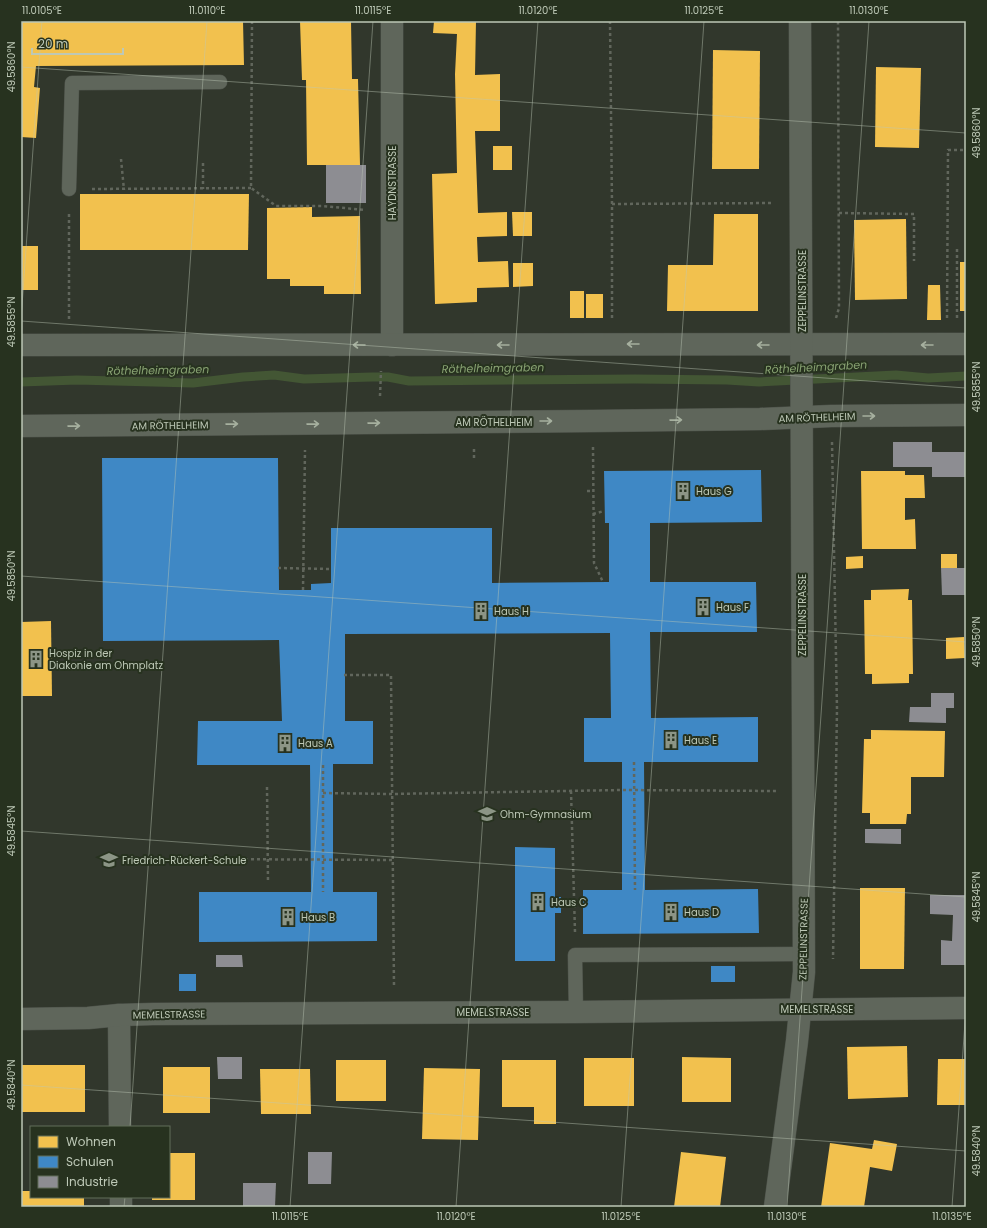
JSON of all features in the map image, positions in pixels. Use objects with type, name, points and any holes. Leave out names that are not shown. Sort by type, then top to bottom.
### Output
[{"type":"street","name":"HAYDNSTRASSE","points":[[392,21],[392,345]]},
{"type":"street","name":"ZEPPELINSTRASSE","points":[[775,1207],[804,972],[800,21]]},
{"type":"street","points":[[21,345],[612,344],[802,352],[957,344]]},
{"type":"street","name":"AM RÖTHELHEIM","points":[[21,426],[966,416]]},
{"type":"street","name":"MEMELSTRASSE","points":[[21,1019],[88,1018],[119,1015],[966,1008]]},
{"type":"street","points":[[119,1015],[120,1126]]},
{"type":"lane","points":[[69,189],[72,83],[220,82]]},
{"type":"lane","points":[[576,1012],[575,955],[804,954]]},
{"type":"path","points":[[251,188],[252,21]]},
{"type":"path","points":[[610,21],[612,344]]},
{"type":"path","points":[[838,21],[839,308]]},
{"type":"path","points":[[957,344],[948,150],[966,150]]},
{"type":"path","points":[[121,159],[124,190]]},
{"type":"path","points":[[203,163],[203,189]]},
{"type":"path","points":[[68,345],[69,189],[124,190],[251,188],[276,206],[322,206],[392,213]]},
{"type":"path","points":[[612,204],[801,203]]},
{"type":"path","points":[[838,213],[914,214],[914,261]]},
{"type":"path","points":[[957,249],[957,344]]},
{"type":"path","points":[[380,400],[381,370]]},
{"type":"path","points":[[592,421],[594,563],[604,582]]},
{"type":"path","points":[[303,590],[305,424]]},
{"type":"path","points":[[587,491],[593,491]]},
{"type":"path","points":[[593,514],[604,511]]},
{"type":"path","points":[[278,568],[331,569]]},
{"type":"path","points":[[344,674],[391,675],[394,990]]},
{"type":"path","points":[[634,762],[635,890]]},
{"type":"path","points":[[323,765],[323,892]]},
{"type":"path","points":[[267,787],[268,883]]},
{"type":"path","points":[[323,793],[391,794],[634,790],[803,791]]},
{"type":"path","points":[[571,791],[575,955]]},
{"type":"path","points":[[203,859],[392,860]]},
{"type":"path","points":[[561,907],[574,906]]},
{"type":"building: Wohnen","points":[[21,21],[243,21],[244,65],[36,66],[34,87],[40,88],[36,138],[21,137]]},
{"type":"building: Wohnen","points":[[300,21],[351,21],[352,79],[358,79],[360,165],[307,165],[306,80],[302,80]]},
{"type":"building: Wohnen","points":[[434,21],[476,21],[475,75],[500,74],[500,131],[475,131],[478,213],[507,212],[507,236],[477,237],[478,262],[508,261],[509,287],[477,288],[477,302],[435,304],[432,174],[457,173],[455,74],[457,34],[433,33]]},
{"type":"building: Wohnen","points":[[713,50],[760,51],[759,169],[712,169]]},
{"type":"building: Wohnen","points":[[876,67],[921,68],[919,148],[875,147]]},
{"type":"building: Wohnen","points":[[493,146],[512,146],[512,170],[493,170]]},
{"type":"building: Wohnen","points":[[80,194],[249,194],[248,250],[80,250]]},
{"type":"building: Wohnen","points":[[312,207],[312,217],[360,216],[361,294],[324,294],[324,286],[290,286],[290,279],[267,279],[267,208]]},
{"type":"building: Wohnen","points":[[512,212],[532,212],[532,236],[513,236]]},
{"type":"building: Wohnen","points":[[714,214],[758,214],[758,311],[667,311],[668,265],[713,265]]},
{"type":"building: Wohnen","points":[[906,219],[907,299],[855,300],[854,220]]},
{"type":"building: Wohnen","points":[[21,246],[38,246],[38,290],[21,290]]},
{"type":"building: Wohnen","points":[[960,262],[966,262],[966,311],[960,311]]},
{"type":"building: Wohnen","points":[[513,263],[533,263],[533,286],[513,287]]},
{"type":"building: Wohnen","points":[[928,285],[940,285],[941,320],[927,320]]},
{"type":"building: Wohnen","points":[[570,291],[584,291],[584,318],[570,318]]},
{"type":"building: Wohnen","points":[[586,294],[603,294],[603,318],[586,318]]},
{"type":"building: Wohnen","points":[[861,471],[905,471],[905,475],[924,475],[925,498],[905,498],[905,520],[915,519],[916,549],[862,549]]},
{"type":"building: Wohnen","points":[[941,554],[957,554],[957,568],[941,568]]},
{"type":"building: Wohnen","points":[[863,556],[863,568],[846,569],[846,557]]},
{"type":"building: Wohnen","points":[[909,589],[908,600],[912,600],[913,674],[909,674],[909,683],[872,684],[872,674],[865,674],[864,600],[871,600],[871,590]]},
{"type":"building: Wohnen","name":"Hospiz in der Diakonie am Ohmplatz","points":[[51,621],[52,696],[21,696],[21,622]]},
{"type":"building: Wohnen","points":[[964,637],[965,658],[946,659],[946,638]]},
{"type":"building: Wohnen","points":[[871,730],[945,731],[944,777],[911,777],[911,814],[907,814],[906,824],[870,824],[870,813],[862,813],[864,739],[871,739]]},
{"type":"building: Wohnen","points":[[860,888],[905,888],[904,969],[860,969]]},
{"type":"building: Wohnen","points":[[907,1046],[908,1097],[848,1099],[847,1047]]},
{"type":"building: Wohnen","points":[[682,1057],[731,1058],[731,1102],[682,1102]]},
{"type":"building: Wohnen","points":[[584,1058],[634,1058],[634,1106],[584,1106]]},
{"type":"building: Wohnen","points":[[938,1059],[966,1059],[966,1105],[937,1105]]},
{"type":"building: Wohnen","points":[[336,1060],[386,1060],[386,1101],[336,1101]]},
{"type":"building: Wohnen","points":[[502,1060],[556,1060],[556,1124],[534,1124],[534,1107],[502,1107]]},
{"type":"building: Wohnen","points":[[21,1065],[85,1065],[85,1112],[21,1112]]},
{"type":"building: Wohnen","points":[[163,1067],[210,1067],[210,1113],[163,1113]]},
{"type":"building: Wohnen","points":[[424,1068],[480,1069],[478,1140],[422,1139]]},
{"type":"building: Wohnen","points":[[260,1069],[310,1069],[311,1114],[261,1114]]},
{"type":"building: Wohnen","points":[[874,1140],[897,1144],[892,1171],[870,1167],[864,1207],[821,1207],[830,1143],[872,1149]]},
{"type":"building: Wohnen","points":[[681,1152],[726,1157],[720,1207],[674,1207]]},
{"type":"building: Wohnen","points":[[170,1153],[195,1153],[195,1200],[152,1200],[152,1198],[170,1198]]},
{"type":"building: Wohnen","points":[[21,1191],[30,1191],[30,1198],[84,1198],[84,1207],[21,1207]]},
{"type":"building: Schulen","points":[[102,458],[278,458],[279,590],[311,590],[311,584],[331,583],[331,528],[492,528],[492,583],[609,582],[609,523],[605,523],[604,471],[761,470],[762,522],[650,523],[650,582],[756,582],[757,632],[650,632],[651,718],[758,717],[758,762],[644,762],[645,890],[758,889],[759,933],[583,934],[583,890],[622,890],[622,762],[584,762],[584,718],[611,718],[610,633],[345,634],[345,721],[373,721],[373,764],[333,764],[333,892],[377,892],[377,941],[199,942],[199,892],[311,892],[310,765],[197,765],[198,721],[282,721],[279,640],[103,641]]},
{"type":"building: Schulen","name":"Haus C","points":[[515,847],[555,848],[555,897],[561,897],[561,913],[555,913],[555,961],[515,961]]},
{"type":"building: Schulen","points":[[711,966],[735,966],[735,982],[711,982]]},
{"type":"building: Schulen","points":[[179,974],[196,974],[196,991],[179,991]]},
{"type":"building: Industrie","points":[[326,165],[366,165],[366,203],[326,203]]},
{"type":"building: Industrie","points":[[893,442],[932,442],[932,452],[966,452],[966,477],[932,477],[932,467],[893,467]]},
{"type":"building: Industrie","points":[[941,568],[966,568],[966,595],[942,595]]},
{"type":"building: Industrie","points":[[931,693],[954,693],[954,708],[946,708],[946,723],[909,722],[910,707],[931,707]]},
{"type":"building: Industrie","points":[[865,829],[901,829],[901,844],[865,843]]},
{"type":"building: Industrie","points":[[930,895],[966,895],[965,965],[941,965],[941,940],[952,941],[953,915],[930,914]]},
{"type":"building: Industrie","points":[[216,955],[242,955],[243,967],[216,967]]},
{"type":"building: Industrie","points":[[217,1057],[242,1057],[242,1079],[218,1079]]},
{"type":"building: Industrie","points":[[308,1152],[332,1152],[331,1184],[308,1184]]},
{"type":"building: Industrie","points":[[243,1183],[276,1183],[275,1207],[243,1207]]},
{"type":"waterway","name":"Röthelheimgraben","points":[[21,382],[77,380],[193,383],[274,375],[304,379],[388,377],[409,381],[635,379],[727,380],[759,382],[896,375],[928,378],[966,376]]},
{"type":"place","name":"Haus G","points":[[683,491]]},
{"type":"place","name":"Haus F","points":[[703,607]]},
{"type":"place","name":"Haus H","points":[[481,611]]},
{"type":"place","name":"Hospiz in der Diakonie am Ohmplatz","points":[[36,659]]},
{"type":"place","name":"Haus E","points":[[671,740]]},
{"type":"place","name":"Haus A","points":[[285,743]]},
{"type":"place","name":"Ohm-Gymnasium","points":[[487,814]]},
{"type":"place","name":"Friedrich-Rückert-Schule","points":[[109,860]]},
{"type":"place","name":"Haus C","points":[[538,902]]},
{"type":"place","name":"Haus D","points":[[671,912]]},
{"type":"place","name":"Haus B","points":[[288,917]]}]
